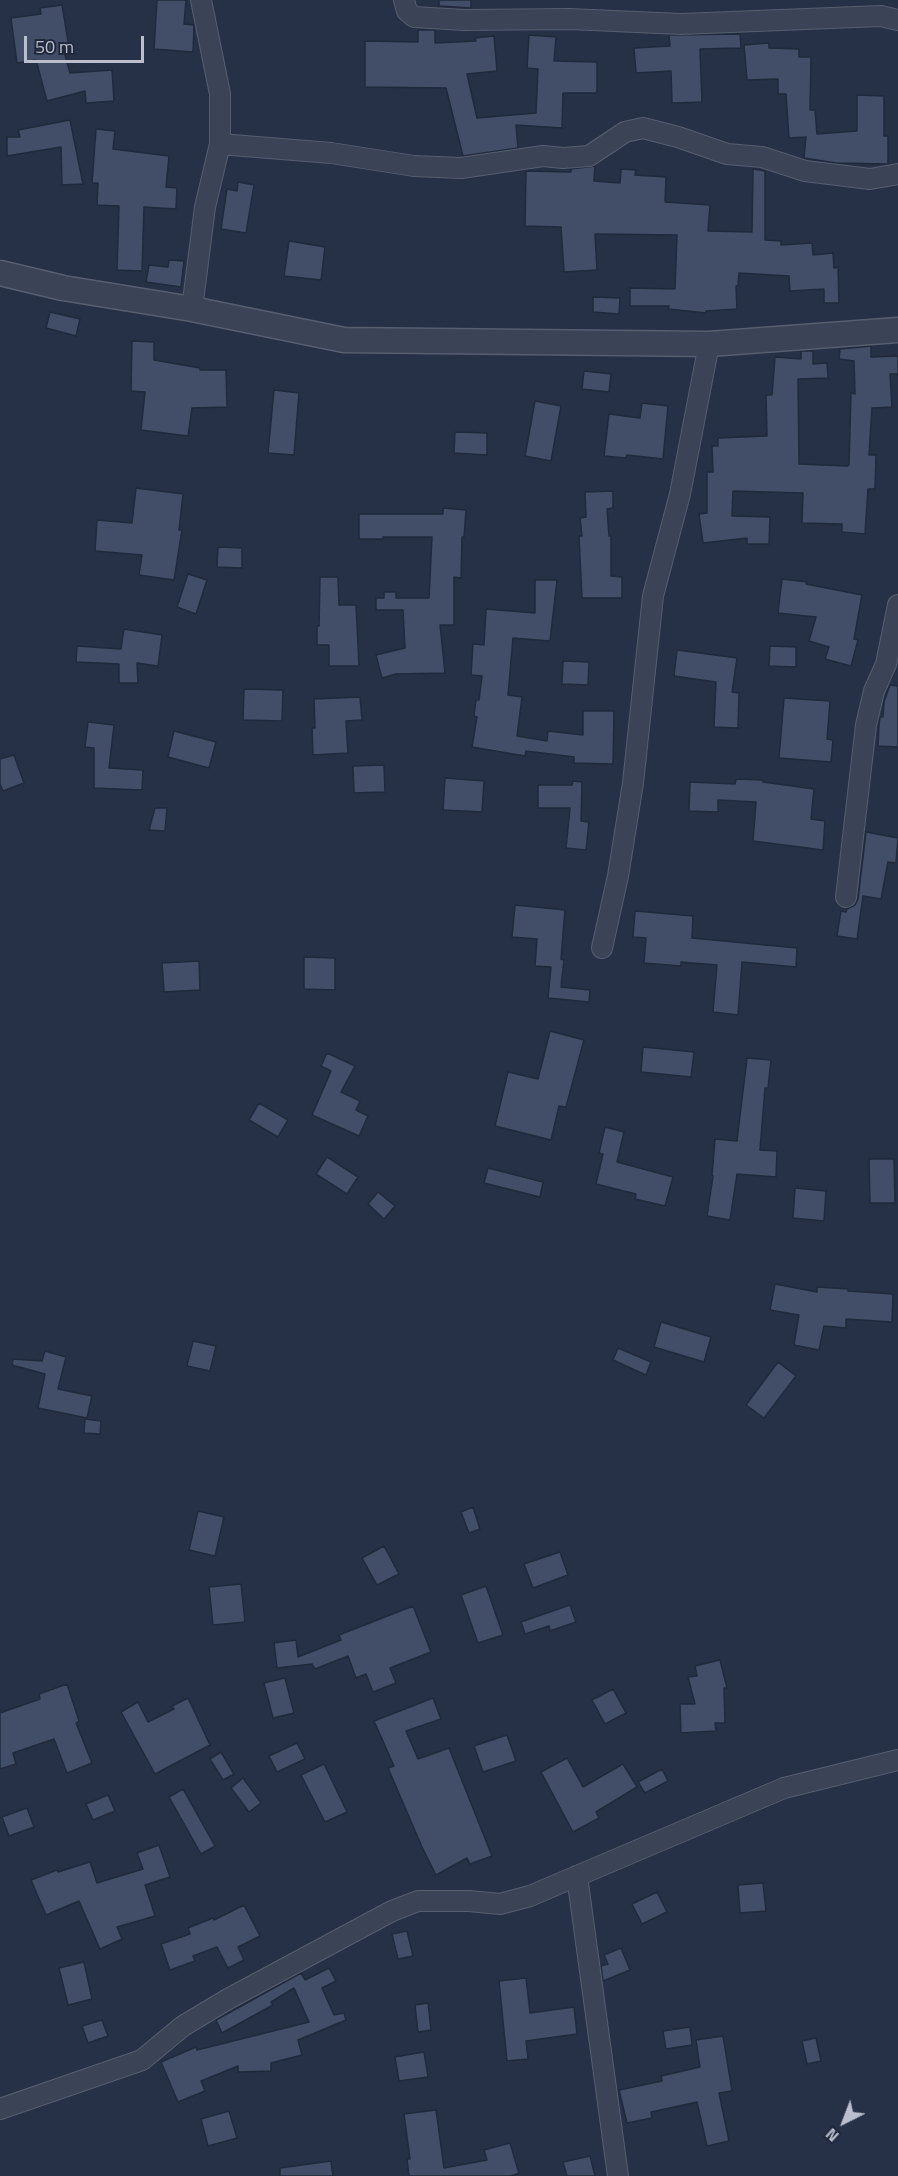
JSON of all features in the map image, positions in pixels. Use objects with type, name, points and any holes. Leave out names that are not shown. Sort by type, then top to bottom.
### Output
[{"type":"street","points":[[192,309],[205,207],[220,144],[220,94],[201,0]]},
{"type":"street","points":[[404,0],[407,11],[414,17],[464,20],[569,19],[681,24],[881,16],[898,20]]},
{"type":"street","points":[[220,144],[331,153],[414,165],[461,168],[543,156],[564,158],[589,156],[625,132],[643,128],[727,154],[762,157],[805,171],[870,179],[898,174]]},
{"type":"street","points":[[0,273],[63,288],[192,309],[344,340],[709,344],[898,330]]},
{"type":"street","points":[[602,948],[618,876],[633,783],[653,597],[680,494],[709,344]]},
{"type":"street","points":[[846,897],[866,725],[874,690],[886,664],[898,605]]},
{"type":"street","points":[[0,2109],[142,2060],[183,2026],[228,1999],[392,1911],[418,1901],[468,1901],[501,1905],[530,1896],[784,1788],[898,1760]]},
{"type":"street","points":[[577,1876],[618,2176]]},
{"type":"building","points":[[157,0],[186,0],[184,24],[194,25],[193,52],[154,49]]},
{"type":"building","points":[[439,0],[471,0],[471,8],[439,6]]},
{"type":"building","points":[[62,5],[69,47],[63,48],[70,73],[112,70],[114,101],[86,103],[85,91],[47,101],[36,60],[17,63],[11,18],[41,14],[40,8]]},
{"type":"building","points":[[418,30],[435,30],[435,43],[476,41],[475,38],[494,36],[497,71],[467,74],[477,118],[536,113],[538,69],[527,68],[529,35],[556,37],[554,61],[597,62],[597,93],[563,93],[562,128],[516,125],[518,148],[463,156],[446,88],[365,87],[365,41],[418,42]]},
{"type":"building","points":[[740,34],[741,48],[700,49],[702,102],[672,103],[671,71],[636,73],[634,48],[670,46],[669,35]]},
{"type":"building","points":[[769,43],[769,48],[799,49],[799,57],[811,57],[810,110],[815,110],[817,134],[857,131],[857,95],[884,96],[884,136],[888,136],[888,164],[836,163],[804,158],[806,137],[789,138],[786,94],[778,94],[778,79],[747,80],[744,45]]},
{"type":"building","points":[[70,120],[83,184],[62,185],[61,147],[7,156],[7,137],[20,137],[18,130]]},
{"type":"building","points":[[96,129],[115,131],[113,149],[169,156],[166,187],[177,188],[176,209],[144,207],[142,271],[117,270],[119,206],[97,205],[98,183],[92,183]]},
{"type":"building","points":[[595,166],[594,181],[620,183],[621,169],[636,170],[635,175],[666,177],[665,202],[710,205],[708,231],[752,232],[753,169],[765,171],[765,240],[781,241],[781,245],[812,243],[813,255],[833,253],[834,268],[838,267],[839,303],[824,303],[824,289],[790,291],[789,276],[739,273],[738,286],[736,286],[737,309],[706,311],[706,313],[668,309],[669,306],[630,306],[630,288],[675,289],[677,235],[595,234],[597,270],[564,272],[561,227],[525,226],[526,171],[571,172],[571,169]]},
{"type":"building","points":[[238,182],[254,185],[246,233],[221,229],[227,189],[237,191]]},
{"type":"building","points":[[289,241],[325,247],[321,280],[284,276]]},
{"type":"building","points":[[169,260],[184,261],[181,287],[146,282],[149,265],[168,267]]},
{"type":"building","points":[[593,297],[620,298],[619,314],[593,312]]},
{"type":"building","points":[[50,312],[80,319],[76,336],[46,328]]},
{"type":"building","points":[[132,341],[154,342],[154,360],[200,368],[200,370],[226,370],[227,407],[192,408],[188,436],[141,430],[145,392],[131,391]]},
{"type":"building","points":[[871,346],[871,357],[898,356],[898,374],[890,374],[892,407],[872,408],[869,455],[876,455],[875,489],[868,489],[865,534],[842,532],[842,524],[802,523],[803,493],[733,491],[732,516],[770,517],[769,544],[747,544],[747,538],[703,543],[699,514],[707,513],[707,472],[713,472],[712,446],[718,446],[718,438],[767,436],[766,395],[772,395],[775,357],[801,359],[801,351],[813,351],[813,364],[827,363],[828,378],[798,379],[799,464],[847,466],[849,465],[851,393],[855,394],[854,361],[839,359],[840,349]]},
{"type":"building","points":[[584,371],[611,374],[609,392],[582,389]]},
{"type":"building","points":[[274,390],[299,393],[294,455],[268,453]]},
{"type":"building","points":[[535,401],[561,406],[551,461],[525,456]]},
{"type":"building","points":[[642,403],[668,406],[663,459],[627,455],[626,458],[604,456],[609,414],[640,418]]},
{"type":"building","points":[[455,432],[487,433],[487,455],[454,453]]},
{"type":"building","points":[[136,488],[183,494],[179,530],[182,530],[174,580],[139,575],[142,555],[95,551],[97,520],[132,523]]},
{"type":"building","points":[[613,491],[613,508],[607,509],[609,536],[611,536],[611,576],[622,577],[622,598],[582,598],[579,536],[582,536],[580,518],[586,517],[585,492]]},
{"type":"building","points":[[443,508],[466,510],[464,537],[462,537],[461,578],[454,577],[454,625],[440,625],[445,673],[396,674],[382,678],[376,655],[405,648],[403,610],[376,610],[376,598],[384,598],[384,592],[396,592],[396,598],[429,598],[432,537],[359,539],[359,514],[443,514]]},
{"type":"building","points":[[218,547],[242,548],[242,568],[217,567]]},
{"type":"building","points":[[188,574],[207,580],[196,614],[177,607]]},
{"type":"building","points":[[320,577],[338,577],[339,605],[356,605],[359,666],[329,666],[329,645],[317,645]]},
{"type":"building","points":[[782,579],[807,582],[806,584],[862,595],[854,639],[858,640],[851,666],[825,659],[829,647],[809,641],[816,617],[778,613]]},
{"type":"building","points":[[535,580],[557,580],[550,641],[513,638],[508,695],[522,697],[517,736],[547,741],[548,731],[583,735],[583,711],[614,711],[613,764],[574,763],[574,757],[526,751],[525,756],[472,747],[477,717],[474,716],[476,700],[479,700],[482,676],[471,675],[473,644],[484,645],[486,609],[535,613]]},
{"type":"building","points":[[124,629],[162,635],[158,666],[137,663],[138,683],[119,683],[119,664],[76,662],[77,646],[121,649]]},
{"type":"building","points":[[770,646],[796,647],[796,667],[769,666]]},
{"type":"building","points":[[677,650],[737,658],[732,692],[739,693],[738,728],[714,727],[716,682],[674,676]]},
{"type":"building","points":[[563,661],[589,662],[588,685],[562,684]]},
{"type":"building","points":[[890,685],[898,686],[898,747],[878,746],[880,717],[883,717],[884,702]]},
{"type":"building","points":[[244,689],[283,690],[282,721],[243,720]]},
{"type":"building","points":[[360,697],[362,720],[346,721],[348,753],[313,755],[314,699]]},
{"type":"building","points":[[784,698],[830,701],[827,739],[833,740],[831,762],[779,758]]},
{"type":"building","points":[[88,722],[114,725],[109,768],[143,770],[142,790],[94,788],[94,748],[85,747]]},
{"type":"building","points":[[174,731],[216,742],[209,768],[168,757]]},
{"type":"building","points":[[14,755],[24,783],[3,791],[0,784],[0,759]]},
{"type":"building","points":[[384,765],[385,792],[354,793],[353,766]]},
{"type":"building","points":[[445,778],[484,781],[482,812],[443,810]]},
{"type":"building","points":[[736,779],[763,780],[763,782],[814,789],[811,819],[825,821],[823,850],[753,841],[756,802],[718,800],[718,812],[689,811],[690,782],[735,784]]},
{"type":"building","points":[[573,781],[582,782],[581,821],[589,822],[586,850],[566,848],[570,808],[538,808],[538,785],[572,785]]},
{"type":"building","points":[[155,808],[167,808],[165,831],[149,830]]},
{"type":"building","points":[[866,832],[898,838],[896,863],[888,862],[881,899],[863,896],[857,939],[837,936],[841,911],[846,912],[855,905],[858,899]]},
{"type":"building","points":[[515,905],[565,910],[561,987],[590,990],[589,1002],[548,998],[551,967],[535,966],[537,939],[512,937]]},
{"type":"building","points":[[635,911],[693,916],[692,938],[797,948],[796,967],[742,962],[738,1015],[713,1012],[717,965],[681,962],[681,966],[644,963],[646,938],[633,937]]},
{"type":"building","points":[[304,957],[335,958],[335,990],[304,989]]},
{"type":"building","points":[[199,961],[200,990],[164,992],[162,963]]},
{"type":"building","points":[[550,1031],[584,1040],[566,1107],[559,1106],[551,1140],[495,1126],[508,1072],[538,1079]]},
{"type":"building","points":[[643,1047],[694,1052],[691,1077],[641,1072]]},
{"type":"building","points":[[327,1053],[355,1066],[341,1092],[360,1101],[356,1110],[368,1116],[359,1136],[312,1115],[331,1071],[321,1066]]},
{"type":"building","points":[[747,1058],[771,1060],[768,1088],[765,1088],[760,1150],[777,1151],[776,1177],[737,1174],[730,1220],[707,1216],[713,1176],[715,1139],[737,1141]]},
{"type":"building","points":[[259,1103],[288,1120],[278,1137],[249,1120]]},
{"type":"building","points":[[605,1127],[624,1132],[617,1162],[673,1177],[665,1206],[635,1199],[636,1194],[596,1184],[603,1154],[599,1153]]},
{"type":"building","points":[[327,1157],[358,1177],[347,1194],[316,1174]]},
{"type":"building","points":[[869,1159],[894,1159],[895,1203],[870,1203]]},
{"type":"building","points":[[488,1168],[543,1182],[540,1197],[484,1183]]},
{"type":"building","points":[[795,1188],[826,1191],[824,1221],[793,1218]]},
{"type":"building","points":[[378,1192],[395,1206],[384,1219],[368,1204]]},
{"type":"building","points":[[775,1284],[817,1292],[817,1287],[893,1294],[892,1322],[846,1319],[846,1328],[824,1326],[819,1350],[794,1345],[799,1315],[770,1310]]},
{"type":"building","points":[[661,1322],[711,1337],[704,1362],[654,1347]]},
{"type":"building","points":[[193,1341],[216,1346],[210,1371],[187,1366]]},
{"type":"building","points":[[618,1348],[651,1362],[646,1375],[613,1360]]},
{"type":"building","points":[[45,1351],[66,1357],[58,1389],[92,1396],[87,1418],[38,1408],[45,1374],[12,1365],[13,1359],[42,1361]]},
{"type":"building","points":[[778,1362],[796,1376],[764,1418],[746,1405]]},
{"type":"building","points":[[85,1419],[101,1421],[100,1434],[84,1433]]},
{"type":"building","points":[[473,1507],[480,1529],[469,1533],[461,1512]]},
{"type":"building","points":[[198,1511],[224,1517],[215,1556],[189,1550]]},
{"type":"building","points":[[384,1546],[399,1574],[377,1585],[362,1558]]},
{"type":"building","points":[[560,1552],[568,1575],[533,1588],[524,1564]]},
{"type":"building","points":[[241,1584],[245,1622],[213,1625],[209,1587]]},
{"type":"building","points":[[486,1586],[503,1635],[478,1643],[461,1595]]},
{"type":"building","points":[[570,1605],[576,1622],[550,1631],[549,1626],[525,1634],[521,1622]]},
{"type":"building","points":[[413,1606],[431,1652],[390,1668],[396,1683],[373,1692],[366,1674],[356,1678],[348,1656],[315,1669],[312,1664],[277,1668],[274,1643],[296,1640],[298,1657],[341,1640],[339,1635]]},
{"type":"building","points":[[720,1660],[727,1688],[724,1688],[725,1723],[715,1723],[716,1731],[681,1733],[680,1704],[695,1704],[688,1677],[697,1676],[695,1666]]},
{"type":"building","points":[[285,1678],[294,1713],[273,1718],[264,1683]]},
{"type":"building","points":[[67,1684],[79,1721],[76,1723],[92,1763],[67,1773],[54,1739],[13,1753],[16,1764],[0,1769],[0,1713],[40,1699],[39,1694]]},
{"type":"building","points":[[613,1689],[626,1713],[605,1724],[592,1700]]},
{"type":"building","points":[[188,1698],[210,1745],[155,1774],[121,1712],[138,1702],[148,1722],[174,1709],[172,1706]]},
{"type":"building","points":[[433,1698],[441,1719],[406,1731],[418,1759],[449,1748],[492,1856],[470,1864],[467,1858],[436,1875],[388,1768],[394,1766],[374,1721]]},
{"type":"building","points":[[507,1735],[516,1761],[483,1772],[474,1746]]},
{"type":"building","points":[[297,1743],[305,1759],[277,1772],[269,1756]]},
{"type":"building","points":[[221,1752],[234,1774],[223,1780],[210,1759]]},
{"type":"building","points":[[567,1758],[583,1787],[623,1764],[637,1787],[596,1812],[599,1818],[573,1832],[541,1772]]},
{"type":"building","points":[[324,1764],[347,1812],[325,1822],[301,1775]]},
{"type":"building","points":[[662,1769],[668,1781],[645,1793],[638,1782]]},
{"type":"building","points":[[243,1778],[261,1803],[249,1812],[231,1788]]},
{"type":"building","points":[[183,1789],[215,1846],[201,1854],[169,1797]]},
{"type":"building","points":[[108,1795],[115,1811],[93,1820],[86,1804]]},
{"type":"building","points":[[27,1808],[34,1827],[9,1836],[2,1817]]},
{"type":"building","points":[[159,1845],[170,1877],[145,1885],[155,1916],[117,1927],[122,1939],[100,1949],[79,1901],[46,1915],[31,1880],[57,1870],[58,1872],[90,1862],[97,1883],[143,1869],[137,1853]]},
{"type":"building","points":[[763,1883],[766,1911],[740,1913],[738,1885]]},
{"type":"building","points":[[657,1892],[667,1912],[642,1924],[632,1904]]},
{"type":"building","points":[[244,1905],[260,1936],[238,1947],[244,1960],[228,1968],[217,1947],[193,1956],[195,1961],[170,1970],[161,1944],[190,1934],[188,1928],[213,1918],[214,1920]]},
{"type":"building","points":[[407,1931],[413,1956],[398,1959],[392,1934]]},
{"type":"building","points":[[621,1948],[630,1970],[603,1981],[601,1966],[608,1964],[604,1955]]},
{"type":"building","points":[[84,1962],[92,1999],[68,2005],[59,1968]]},
{"type":"building","points":[[329,1968],[336,1981],[322,1988],[334,2015],[344,2013],[346,2020],[298,2040],[302,2055],[271,2063],[271,2071],[238,2072],[238,2066],[201,2081],[205,2091],[178,2102],[161,2062],[196,2047],[197,2050],[309,2022],[294,1988],[271,2002],[273,2005],[222,2033],[216,2020],[301,1973],[305,1980]]},
{"type":"building","points":[[526,1978],[530,2013],[574,2007],[577,2034],[526,2041],[528,2059],[507,2061],[499,1981]]},
{"type":"building","points":[[428,2003],[431,2030],[418,2032],[415,2005]]},
{"type":"building","points":[[102,2020],[108,2036],[88,2043],[82,2026]]},
{"type":"building","points":[[690,2027],[692,2045],[666,2049],[663,2031]]},
{"type":"building","points":[[723,2036],[732,2091],[719,2093],[729,2141],[707,2146],[697,2102],[651,2112],[652,2118],[627,2123],[619,2090],[662,2081],[661,2076],[700,2067],[696,2040]]},
{"type":"building","points":[[816,2038],[821,2061],[807,2064],[802,2041]]},
{"type":"building","points":[[424,2052],[428,2077],[399,2081],[395,2057]]},
{"type":"building","points":[[436,2110],[444,2168],[487,2160],[484,2150],[510,2143],[519,2173],[511,2176],[409,2176],[407,2159],[410,2159],[404,2114]]},
{"type":"building","points":[[229,2111],[237,2138],[208,2146],[201,2119]]},
{"type":"building","points":[[590,2156],[595,2176],[567,2176],[563,2162]]},
{"type":"building","points":[[331,2161],[333,2176],[280,2176],[280,2168]]}]
